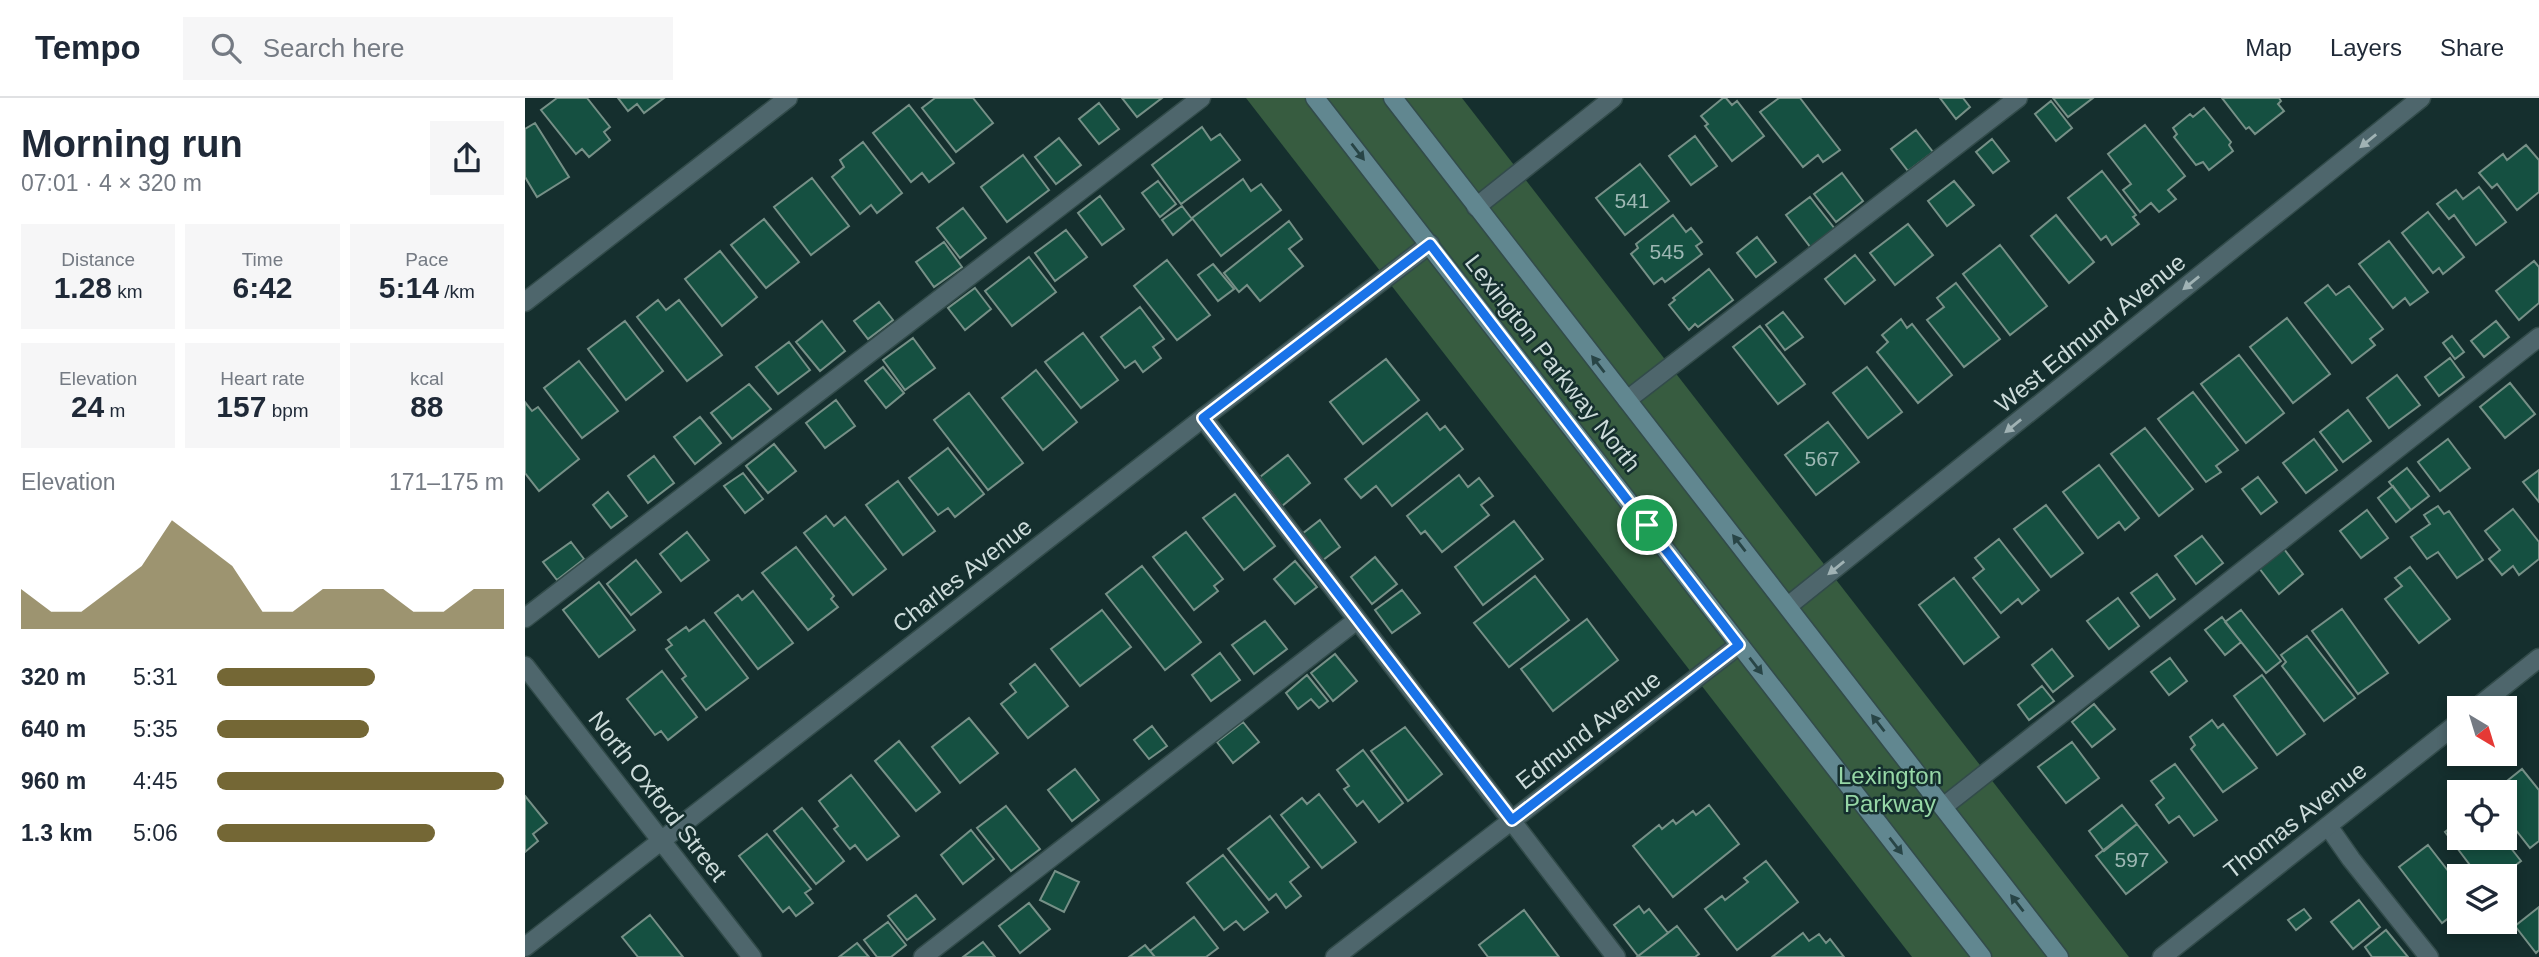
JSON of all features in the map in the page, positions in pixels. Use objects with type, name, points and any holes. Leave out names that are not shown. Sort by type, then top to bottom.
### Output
[{"type":"main road","name":"Lexington Parkway North","points":[[1315,98],[1982,957]]},
{"type":"main road","name":"Lexington Parkway North","points":[[1393,98],[2059,957]]},
{"type":"street","points":[[525,302],[788,98]]},
{"type":"street","points":[[525,618],[1201,98]]},
{"type":"street","points":[[1476,207],[1613,98]]},
{"type":"street","points":[[1627,400],[2018,98]]},
{"type":"street","name":"West Edmund Avenue","points":[[1788,606],[2421,98]]},
{"type":"street","name":"Charles Avenue","points":[[525,947],[1430,244]]},
{"type":"street","points":[[1943,807],[2539,337]]},
{"type":"street","points":[[1203,418],[1616,957]]},
{"type":"street","points":[[923,957],[1357,620]]},
{"type":"street","name":"Edmund Avenue","points":[[1335,957],[1739,645]]},
{"type":"street","points":[[2491,696],[2539,658]]},
{"type":"street","name":"North Oxford Street","points":[[525,666],[752,957]]},
{"type":"street","name":"Thomas Avenue","points":[[2162,957],[2447,732]]},
{"type":"street","points":[[2328,826],[2429,957]]},
{"type":"green space","name":"Lexington Parkway","points":[[1246,98],[1462,98],[2129,957],[1912,957]]},
{"type":"building","points":[[557,98],[587,98],[610,127],[604,132],[610,140],[589,157],[582,149],[576,154],[541,110]]},
{"type":"building","points":[[618,98],[664,98],[644,113],[637,104],[628,111]]},
{"type":"building","points":[[935,98],[973,98],[993,123],[956,152],[922,108]]},
{"type":"building","points":[[1122,98],[1162,98],[1137,117]]},
{"type":"building","points":[[1723,98],[1732,105],[1737,101],[1764,136],[1732,161],[1705,126],[1708,124],[1701,116]]},
{"type":"building","points":[[1779,98],[1800,98],[1840,150],[1823,162],[1818,155],[1803,167],[1760,112]]},
{"type":"building","points":[[1940,98],[1963,98],[1970,107],[1956,119]]},
{"type":"building","points":[[2053,98],[2093,98],[2068,117]]},
{"type":"building","points":[[2222,98],[2279,98],[2281,101],[2278,104],[2284,111],[2255,134],[2249,127],[2246,129]]},
{"type":"building","points":[[2051,101],[2072,128],[2056,141],[2035,114]]},
{"type":"building","points":[[1099,103],[1119,129],[1099,144],[1079,119]]},
{"type":"building","points":[[909,105],[954,163],[929,182],[922,173],[911,182],[873,133]]},
{"type":"building","points":[[2204,108],[2231,142],[2229,145],[2233,151],[2209,170],[2203,162],[2196,165],[2174,137],[2177,134],[2173,128],[2190,114],[2193,117]]},
{"type":"building","points":[[535,123],[569,177],[537,197],[525,177],[525,129]]},
{"type":"building","points":[[2145,125],[2185,176],[2168,190],[2176,199],[2159,212],[2151,203],[2140,212],[2123,190],[2131,184],[2108,154]]},
{"type":"building","points":[[1202,127],[1211,140],[1220,134],[1240,160],[1181,204],[1152,165]]},
{"type":"building","points":[[1916,130],[1933,152],[1908,171],[1891,149]]},
{"type":"building","points":[[1695,136],[1717,166],[1691,185],[1669,156]]},
{"type":"building","points":[[1059,138],[1081,165],[1056,184],[1035,157]]},
{"type":"building","points":[[1992,139],[2009,161],[1993,173],[1976,152]]},
{"type":"building","points":[[863,142],[902,193],[877,213],[871,205],[860,214],[832,177],[844,167],[840,160]]},
{"type":"building","points":[[2526,145],[2539,160],[2539,192],[2517,210],[2497,184],[2492,188],[2479,173],[2503,154],[2507,160]]},
{"type":"building","points":[[1023,155],[1049,190],[1007,222],[981,187]]},
{"type":"building","points":[[1640,164],[1669,201],[1625,235],[1596,198]]},
{"type":"building","points":[[2102,171],[2136,215],[2133,217],[2139,224],[2112,245],[2106,236],[2101,240],[2068,198]]},
{"type":"building","points":[[1842,173],[1863,201],[1836,222],[1814,194]]},
{"type":"building","points":[[812,178],[849,226],[811,255],[774,207]]},
{"type":"building","points":[[1243,179],[1251,191],[1261,184],[1281,210],[1221,256],[1192,218]]},
{"type":"building","points":[[1158,181],[1176,204],[1160,217],[1142,193]]},
{"type":"building","points":[[1954,181],[1974,205],[1947,226],[1928,201]]},
{"type":"building","points":[[2479,187],[2506,222],[2476,245],[2454,215],[2449,219],[2437,204],[2456,190],[2463,199]]},
{"type":"building","points":[[1100,196],[1124,229],[1102,245],[1078,213]]},
{"type":"building","points":[[1810,197],[1835,229],[1811,248],[1786,215]]},
{"type":"building","points":[[1182,206],[1192,219],[1173,235],[1162,220]]},
{"type":"building","points":[[963,208],[986,238],[960,258],[937,228]]},
{"type":"building","points":[[2428,212],[2464,257],[2443,274],[2439,268],[2433,273],[2402,233]]},
{"type":"building","points":[[1673,215],[1686,232],[1691,228],[1702,242],[1696,246],[1702,254],[1665,282],[1662,278],[1654,284],[1631,254],[1638,248],[1636,244]]},
{"type":"building","points":[[2056,215],[2094,262],[2069,283],[2031,236]]},
{"type":"building","points":[[764,219],[799,262],[766,288],[731,245]]},
{"type":"building","points":[[1289,221],[1302,239],[1289,249],[1303,266],[1260,301],[1247,285],[1239,292],[1224,273]]},
{"type":"building","points":[[1908,224],[1933,255],[1895,285],[1870,253]]},
{"type":"building","points":[[1066,230],[1087,257],[1055,281],[1035,253]]},
{"type":"building","points":[[1757,237],[1776,262],[1756,277],[1737,253]]},
{"type":"building","points":[[2389,241],[2428,292],[2410,305],[2405,298],[2393,308],[2359,264]]},
{"type":"building","points":[[944,242],[962,267],[934,287],[916,262]]},
{"type":"building","points":[[2000,245],[2047,306],[2010,335],[1963,274]]},
{"type":"building","points":[[720,251],[757,297],[722,326],[685,279]]},
{"type":"building","points":[[1855,255],[1875,280],[1845,304],[1825,279]]},
{"type":"building","points":[[1029,257],[1056,292],[1012,326],[985,291]]},
{"type":"building","points":[[1167,260],[1210,315],[1177,340],[1134,286]]},
{"type":"building","points":[[2534,261],[2539,267],[2539,303],[2519,320],[2496,291]]},
{"type":"building","points":[[1213,264],[1234,289],[1218,301],[1198,275]]},
{"type":"building","points":[[1709,269],[1733,300],[1698,327],[1695,324],[1689,330],[1669,305],[1675,300],[1673,298]]},
{"type":"building","points":[[1956,283],[2000,339],[1964,367],[1927,320],[1944,307],[1937,298]]},
{"type":"building","points":[[2328,285],[2336,295],[2349,286],[2383,329],[2370,339],[2375,345],[2352,363],[2305,303]]},
{"type":"building","points":[[975,288],[991,309],[965,330],[948,308]]},
{"type":"building","points":[[658,300],[666,310],[679,300],[722,355],[687,381],[637,317]]},
{"type":"building","points":[[879,302],[893,320],[868,339],[854,321]]},
{"type":"building","points":[[1140,307],[1164,339],[1153,347],[1161,358],[1143,372],[1135,361],[1125,368],[1101,337]]},
{"type":"building","points":[[1783,312],[1803,337],[1785,350],[1766,325]]},
{"type":"building","points":[[2287,318],[2330,374],[2293,403],[2250,347]]},
{"type":"building","points":[[1901,319],[1907,328],[1912,324],[1952,375],[1918,403],[1877,352],[1888,342],[1882,335]]},
{"type":"building","points":[[625,321],[663,371],[626,400],[588,349]]},
{"type":"building","points":[[822,321],[845,351],[820,371],[796,342]]},
{"type":"building","points":[[2496,321],[2509,337],[2484,357],[2471,341]]},
{"type":"building","points":[[1760,326],[1805,384],[1778,404],[1733,347]]},
{"type":"building","points":[[1083,333],[1118,380],[1081,408],[1045,362]]},
{"type":"building","points":[[2452,336],[2464,352],[2455,359],[2443,343]]},
{"type":"building","points":[[913,338],[935,368],[905,390],[883,360]]},
{"type":"building","points":[[789,342],[810,370],[778,394],[756,367]]},
{"type":"building","points":[[2239,355],[2284,413],[2246,443],[2201,384]]},
{"type":"building","points":[[2450,358],[2464,377],[2439,396],[2425,377]]},
{"type":"building","points":[[1386,359],[1419,400],[1363,444],[1330,402]]},
{"type":"building","points":[[579,361],[618,411],[582,438],[544,388]]},
{"type":"building","points":[[883,367],[904,393],[886,408],[865,381]]},
{"type":"building","points":[[1867,367],[1902,412],[1868,438],[1833,393]]},
{"type":"building","points":[[1036,370],[1077,422],[1043,450],[1002,398]]},
{"type":"building","points":[[2397,375],[2420,405],[2389,428],[2367,398]]},
{"type":"building","points":[[2510,383],[2535,414],[2505,438],[2480,407]]},
{"type":"building","points":[[749,384],[771,409],[732,439],[711,413]]},
{"type":"building","points":[[2193,392],[2238,450],[2216,466],[2221,472],[2206,482],[2158,419]]},
{"type":"building","points":[[969,393],[1023,463],[988,490],[934,420]]},
{"type":"building","points":[[836,400],[855,426],[825,448],[806,423]]},
{"type":"building","points":[[525,402],[532,411],[538,407],[579,459],[539,491],[525,473]]},
{"type":"building","points":[[2348,410],[2371,441],[2343,462],[2320,432]]},
{"type":"building","points":[[1427,413],[1440,430],[1445,426],[1463,449],[1392,506],[1376,486],[1361,498],[1345,479]]},
{"type":"building","points":[[700,417],[721,443],[695,464],[674,437]]},
{"type":"building","points":[[1828,422],[1859,462],[1816,495],[1785,455]]},
{"type":"building","points":[[2145,428],[2193,489],[2159,516],[2111,454]]},
{"type":"building","points":[[2314,439],[2337,470],[2306,493],[2283,463]]},
{"type":"building","points":[[2448,439],[2470,468],[2440,491],[2418,462]]},
{"type":"building","points":[[774,444],[796,471],[768,493],[746,466]]},
{"type":"building","points":[[948,448],[984,494],[955,517],[948,508],[938,515],[909,478]]},
{"type":"building","points":[[1288,455],[1310,483],[1282,506],[1260,477]]},
{"type":"building","points":[[654,456],[674,483],[648,503],[628,476]]},
{"type":"building","points":[[2099,465],[2139,518],[2125,530],[2119,522],[2098,538],[2063,492]]},
{"type":"building","points":[[2407,468],[2429,496],[2411,510],[2389,482]]},
{"type":"building","points":[[2539,470],[2539,502],[2523,482]]},
{"type":"building","points":[[743,473],[763,499],[745,513],[724,486]]},
{"type":"building","points":[[1459,475],[1468,487],[1479,478],[1493,496],[1481,505],[1489,515],[1442,552],[1425,531],[1421,534],[1407,516]]},
{"type":"building","points":[[2258,477],[2277,502],[2261,514],[2242,489]]},
{"type":"building","points":[[898,481],[935,531],[903,555],[866,505]]},
{"type":"building","points":[[2393,486],[2411,510],[2396,522],[2378,498]]},
{"type":"building","points":[[608,492],[627,516],[611,528],[593,505]]},
{"type":"building","points":[[1235,494],[1275,546],[1244,570],[1203,518]]},
{"type":"building","points":[[2046,505],[2083,553],[2051,577],[2014,529]]},
{"type":"building","points":[[2438,506],[2444,514],[2449,511],[2483,560],[2457,578],[2438,552],[2427,559],[2411,537],[2430,524],[2424,515]]},
{"type":"building","points":[[2513,509],[2539,542],[2539,559],[2519,575],[2513,566],[2502,575],[2489,559],[2500,550],[2485,531]]},
{"type":"building","points":[[2367,510],[2388,538],[2361,558],[2340,531]]},
{"type":"building","points":[[826,516],[834,526],[845,517],[886,569],[853,595],[804,533]]},
{"type":"building","points":[[1320,520],[1340,547],[1323,560],[1302,534]]},
{"type":"building","points":[[1514,521],[1543,559],[1483,605],[1455,567]]},
{"type":"building","points":[[687,532],[709,560],[681,581],[660,554]]},
{"type":"building","points":[[1186,532],[1223,579],[1214,586],[1218,591],[1194,610],[1153,557]]},
{"type":"building","points":[[2202,536],[2223,563],[2196,584],[2175,556]]},
{"type":"building","points":[[1999,539],[2039,590],[2022,604],[2018,599],[2001,613],[1973,578],[1984,569],[1975,558]]},
{"type":"building","points":[[571,542],[584,559],[557,580],[543,562]]},
{"type":"building","points":[[796,547],[834,596],[831,599],[838,607],[808,630],[762,573]]},
{"type":"building","points":[[2284,549],[2303,574],[2279,594],[2259,568]]},
{"type":"building","points":[[1375,557],[1397,584],[1372,604],[1351,577]]},
{"type":"building","points":[[636,560],[661,592],[631,615],[607,584]]},
{"type":"building","points":[[1295,561],[1317,587],[1295,604],[1274,579]]},
{"type":"building","points":[[1142,566],[1201,642],[1165,670],[1106,594]]},
{"type":"building","points":[[2410,567],[2450,619],[2419,643],[2385,599],[2402,586],[2395,578]]},
{"type":"building","points":[[2157,574],[2175,599],[2150,618],[2131,593]]},
{"type":"building","points":[[1535,576],[1569,620],[1509,667],[1474,623]]},
{"type":"building","points":[[1954,578],[1999,637],[1964,664],[1919,605]]},
{"type":"building","points":[[599,582],[635,630],[599,657],[563,610]]},
{"type":"building","points":[[1402,590],[1420,613],[1392,633],[1375,610]]},
{"type":"building","points":[[753,591],[793,643],[758,669],[715,613],[738,595],[742,600]]},
{"type":"building","points":[[2118,598],[2139,626],[2109,649],[2087,621]]},
{"type":"building","points":[[2342,609],[2388,673],[2358,694],[2312,631]]},
{"type":"building","points":[[1102,610],[1131,647],[1080,686],[1051,649]]},
{"type":"building","points":[[2241,610],[2281,661],[2266,673],[2225,622]]},
{"type":"building","points":[[2222,617],[2241,642],[2225,655],[2205,630]]},
{"type":"building","points":[[1587,619],[1618,660],[1553,711],[1521,669]]},
{"type":"building","points":[[704,620],[748,678],[706,710],[682,679],[686,676],[666,649],[672,645],[668,640],[686,627],[689,631]]},
{"type":"building","points":[[1265,621],[1287,649],[1254,674],[1232,645]]},
{"type":"building","points":[[2307,636],[2355,698],[2324,721],[2282,666],[2286,662],[2281,655]]},
{"type":"building","points":[[2052,649],[2073,676],[2053,692],[2032,665]]},
{"type":"building","points":[[1220,653],[1240,680],[1211,701],[1192,675]]},
{"type":"building","points":[[1335,654],[1357,681],[1333,701],[1311,673]]},
{"type":"building","points":[[2170,658],[2187,681],[2169,695],[2151,672]]},
{"type":"building","points":[[1035,664],[1068,706],[1028,738],[1001,704],[1016,692],[1010,684]]},
{"type":"building","points":[[662,671],[697,717],[668,740],[661,731],[655,735],[627,699]]},
{"type":"building","points":[[1307,675],[1328,701],[1319,708],[1311,699],[1298,709],[1286,693]]},
{"type":"building","points":[[2262,675],[2305,734],[2277,755],[2234,696]]},
{"type":"building","points":[[2042,686],[2054,701],[2029,720],[2018,705]]},
{"type":"building","points":[[2094,704],[2115,729],[2092,747],[2072,722]]},
{"type":"building","points":[[969,718],[998,753],[960,783],[932,747]]},
{"type":"building","points":[[2212,720],[2218,728],[2223,724],[2257,768],[2223,792],[2191,749],[2195,745],[2190,737]]},
{"type":"building","points":[[1243,722],[1259,742],[1233,763],[1217,742]]},
{"type":"building","points":[[1152,726],[1167,746],[1149,759],[1134,740]]},
{"type":"building","points":[[1405,727],[1442,774],[1408,801],[1371,751]]},
{"type":"building","points":[[899,741],[940,792],[916,811],[875,761]]},
{"type":"building","points":[[2072,742],[2099,778],[2066,803],[2038,767]]},
{"type":"building","points":[[1363,750],[1403,803],[1379,822],[1363,801],[1357,806],[1344,789],[1349,786],[1337,770]]},
{"type":"building","points":[[2175,764],[2217,820],[2194,836],[2179,816],[2169,823],[2156,805],[2164,798],[2151,781]]},
{"type":"building","points":[[1075,769],[1099,800],[1072,821],[1048,790]]},
{"type":"building","points":[[2522,769],[2539,790],[2539,841],[2530,848],[2517,832],[2517,780],[2508,780]]},
{"type":"building","points":[[851,775],[899,836],[867,860],[855,845],[850,849],[834,829],[838,826],[819,801]]},
{"type":"building","points":[[1319,794],[1356,842],[1322,868],[1281,815],[1302,798],[1307,804]]},
{"type":"building","points":[[525,796],[547,823],[533,834],[538,841],[525,852]]},
{"type":"building","points":[[1709,805],[1739,844],[1673,897],[1633,846],[1659,825],[1662,829],[1673,820],[1676,824],[1693,811],[1696,815]]},
{"type":"building","points":[[2122,805],[2137,824],[2104,851],[2089,831]]},
{"type":"building","points":[[1006,806],[1040,849],[1011,871],[977,828]]},
{"type":"building","points":[[802,808],[844,861],[816,884],[774,831]]},
{"type":"building","points":[[1270,816],[1309,867],[1290,882],[1301,896],[1286,908],[1276,894],[1269,900],[1228,849]]},
{"type":"building","points":[[2137,824],[2167,862],[2126,894],[2096,856]]},
{"type":"building","points":[[971,830],[994,859],[963,884],[941,855]]},
{"type":"building","points":[[767,834],[811,889],[805,893],[813,903],[796,916],[789,907],[783,912],[739,856]]},
{"type":"building","points":[[2428,845],[2447,870],[2447,919],[2442,923],[2399,867]]},
{"type":"building","points":[[2459,850],[2512,850],[2521,861],[2517,864],[2469,864]]},
{"type":"building","points":[[1223,855],[1268,912],[1244,930],[1236,921],[1224,930],[1187,883]]},
{"type":"building","points":[[1766,861],[1798,902],[1737,950],[1705,909],[1722,896],[1725,900],[1748,882],[1744,878]]},
{"type":"building","points":[[1055,871],[1079,882],[1064,912],[1040,900]]},
{"type":"building","points":[[916,895],[935,919],[907,940],[888,916]]},
{"type":"building","points":[[2359,900],[2380,927],[2353,949],[2331,922]]},
{"type":"building","points":[[1029,903],[1050,929],[1020,953],[999,926]]},
{"type":"building","points":[[1639,906],[1644,913],[1649,909],[1668,933],[1638,956],[1614,925]]},
{"type":"building","points":[[2539,907],[2539,950],[2536,953],[2517,929],[2517,924]]},
{"type":"building","points":[[2304,909],[2311,918],[2296,930],[2288,920]]},
{"type":"building","points":[[1524,910],[1559,957],[1488,957],[1479,945]]},
{"type":"building","points":[[650,915],[683,957],[638,957],[622,937]]},
{"type":"building","points":[[1194,917],[1218,948],[1206,957],[1155,957],[1150,951]]},
{"type":"building","points":[[888,922],[906,945],[891,957],[877,957],[864,940]]},
{"type":"building","points":[[1677,926],[1699,954],[1695,957],[1637,957]]},
{"type":"building","points":[[2386,930],[2408,957],[2372,957],[2365,947]]},
{"type":"building","points":[[1803,933],[1809,941],[1819,934],[1826,943],[1830,939],[1844,957],[1772,957]]},
{"type":"building","points":[[983,942],[995,957],[963,957]]},
{"type":"building","points":[[857,943],[869,957],[839,957]]},
{"type":"building","points":[[1145,945],[1155,957],[1129,957]]},
{"type":"route","points":[[1430,244],[1647,525],[1739,645],[1512,820],[1203,418],[1430,244]]}]
